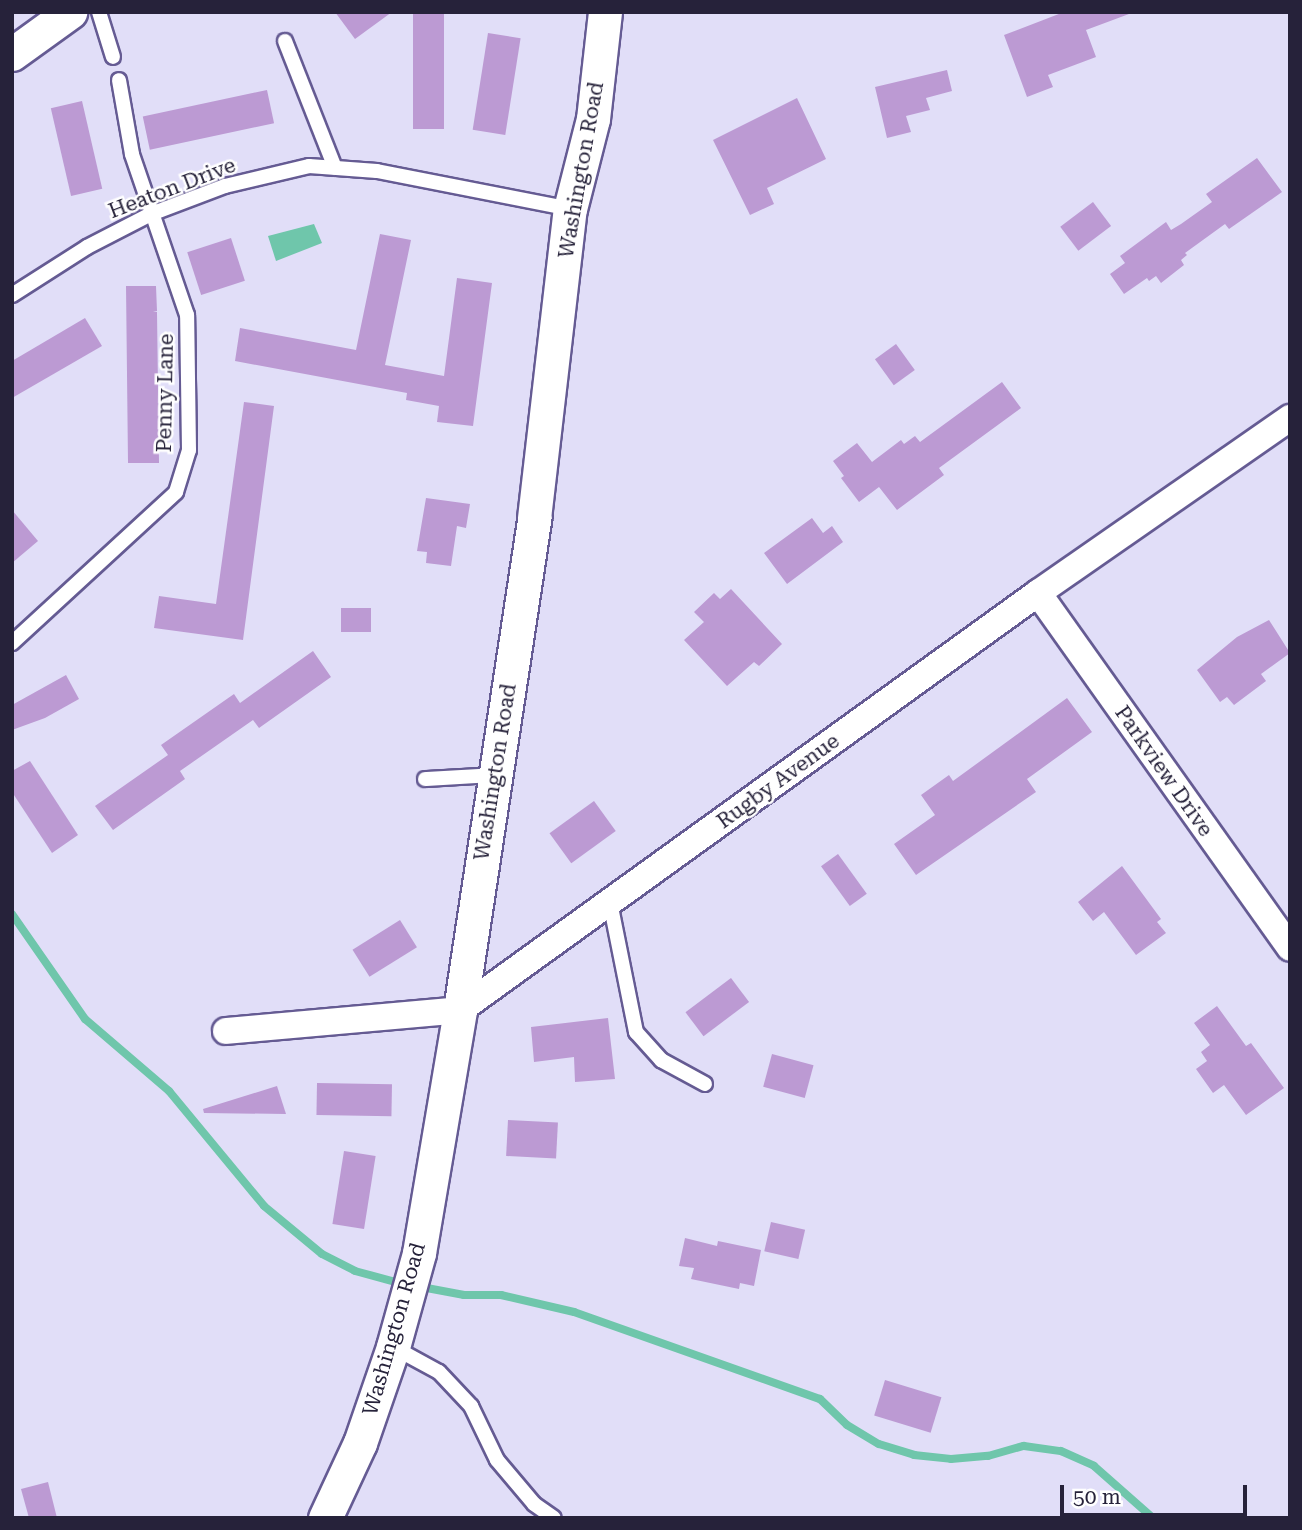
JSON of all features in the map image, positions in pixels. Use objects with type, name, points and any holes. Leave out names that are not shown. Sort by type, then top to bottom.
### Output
[{"type":"street","points":[[12,54],[70,12]]},
{"type":"street","name":"Washington Road","points":[[325,1518],[359,1443],[393,1347],[419,1253],[460,1010],[534,518],[570,209],[593,119],[606,12]]},
{"type":"street","name":"Rugby Avenue","points":[[460,1010],[1038,593],[1290,418]]},
{"type":"street","name":"Parkview Drive","points":[[1038,593],[1290,948]]},
{"type":"street","points":[[226,1031],[460,1010]]},
{"type":"lane","points":[[99,12],[113,57]]},
{"type":"lane","points":[[285,41],[335,168]]},
{"type":"lane","name":"Penny Lane","points":[[12,643],[176,492],[189,450],[187,315],[132,154],[119,80]]},
{"type":"lane","name":"Heaton Drive","points":[[12,295],[86,247],[151,214],[225,186],[309,166],[377,171],[570,209]]},
{"type":"lane","points":[[425,779],[494,775]]},
{"type":"lane","points":[[610,902],[636,1032],[661,1060],[705,1084]]},
{"type":"lane","points":[[393,1347],[439,1372],[471,1406],[497,1460],[534,1504],[554,1518]]},
{"type":"shaded area","points":[[314,224],[322,243],[276,261],[268,236]]},
{"type":"building","points":[[335,12],[392,12],[355,39]]},
{"type":"building","points":[[413,12],[444,12],[444,129],[413,129]]},
{"type":"building","points":[[1064,12],[1129,14],[1086,30],[1096,57],[1048,75],[1053,87],[1027,97],[1004,35]]},
{"type":"building","points":[[488,33],[521,38],[505,135],[473,130]]},
{"type":"building","points":[[947,70],[952,91],[926,98],[930,110],[906,116],[911,132],[887,138],[875,87]]},
{"type":"building","points":[[267,90],[274,123],[150,150],[143,116]]},
{"type":"building","points":[[797,98],[826,159],[767,188],[774,204],[750,215],[713,140]]},
{"type":"building","points":[[82,101],[102,189],[71,196],[51,108]]},
{"type":"building","points":[[1257,158],[1282,192],[1229,229],[1225,224],[1185,253],[1187,255],[1181,260],[1184,265],[1161,283],[1156,276],[1149,281],[1147,278],[1124,294],[1110,274],[1125,263],[1120,256],[1166,222],[1171,230],[1212,202],[1206,194]]},
{"type":"building","points":[[1093,202],[1111,226],[1078,251],[1060,227]]},
{"type":"building","points":[[380,234],[411,240],[385,365],[444,376],[457,278],[492,283],[473,426],[437,422],[439,406],[406,400],[407,393],[235,361],[240,328],[356,350]]},
{"type":"building","points":[[231,238],[245,281],[201,295],[187,252]]},
{"type":"building","points":[[126,286],[156,286],[157,311],[153,312],[157,312],[159,463],[128,463]]},
{"type":"building","points":[[85,318],[102,346],[12,398],[12,361]]},
{"type":"building","points":[[896,344],[915,370],[894,385],[875,359]]},
{"type":"building","points":[[1002,382],[1021,408],[939,468],[944,475],[897,510],[879,487],[859,502],[841,478],[844,476],[833,461],[857,443],[872,462],[901,440],[904,444],[915,436],[920,442]]},
{"type":"building","points":[[244,402],[274,406],[243,640],[154,628],[159,596],[216,604]]},
{"type":"building","points":[[426,498],[470,504],[466,528],[457,526],[451,566],[426,563],[427,552],[417,551]]},
{"type":"building","points":[[12,510],[38,541],[12,563]]},
{"type":"building","points":[[812,518],[823,533],[832,526],[843,542],[787,584],[764,553]]},
{"type":"building","points":[[731,589],[782,644],[759,666],[754,662],[727,686],[684,640],[704,622],[694,612],[714,593],[720,599]]},
{"type":"building","points":[[341,608],[371,608],[371,632],[341,632]]},
{"type":"building","points":[[1269,620],[1290,653],[1261,674],[1266,681],[1234,705],[1227,697],[1220,702],[1197,670],[1237,637]]},
{"type":"building","points":[[313,651],[331,677],[259,728],[253,720],[180,771],[185,779],[113,830],[95,806],[168,755],[161,745],[234,694],[240,703]]},
{"type":"building","points":[[66,675],[79,699],[45,718],[12,730],[12,705]]},
{"type":"building","points":[[1067,698],[1092,732],[1027,779],[1036,792],[916,875],[894,844],[935,815],[921,795],[949,775],[953,781]]},
{"type":"building","points":[[30,761],[78,835],[52,853],[12,792],[12,771]]},
{"type":"building","points":[[594,801],[616,831],[571,863],[550,833]]},
{"type":"building","points":[[838,854],[867,894],[850,906],[821,866]]},
{"type":"building","points":[[1122,866],[1161,919],[1157,922],[1166,933],[1136,955],[1104,912],[1093,921],[1078,902]]},
{"type":"building","points":[[400,920],[417,947],[369,977],[353,950]]},
{"type":"building","points":[[731,978],[749,1002],[704,1036],[685,1012]]},
{"type":"building","points":[[1217,1006],[1246,1046],[1251,1043],[1284,1088],[1246,1115],[1224,1085],[1213,1093],[1196,1069],[1207,1061],[1201,1052],[1210,1045],[1194,1023]]},
{"type":"building","points":[[608,1018],[615,1079],[575,1082],[574,1057],[534,1062],[531,1027]]},
{"type":"building","points":[[772,1054],[814,1065],[805,1098],[763,1087]]},
{"type":"building","points":[[317,1083],[392,1084],[391,1116],[316,1115]]},
{"type":"building","points":[[277,1086],[286,1114],[204,1113],[203,1109]]},
{"type":"building","points":[[508,1120],[558,1123],[556,1159],[506,1156]]},
{"type":"building","points":[[344,1151],[376,1156],[364,1229],[332,1224]]},
{"type":"building","points":[[771,1222],[805,1230],[798,1259],[764,1251]]},
{"type":"building","points":[[685,1238],[717,1246],[718,1241],[761,1250],[754,1286],[740,1283],[739,1289],[691,1279],[694,1268],[679,1266]]},
{"type":"building","points":[[885,1380],[941,1397],[931,1433],[874,1415]]},
{"type":"building","points":[[48,1482],[57,1518],[29,1518],[21,1489]]},
{"type":"waterway","points":[[12,914],[85,1019],[169,1091],[264,1206],[322,1254],[355,1271],[403,1284]]},
{"type":"waterway","points":[[416,1286],[464,1295],[501,1295],[574,1312],[820,1399],[847,1425],[879,1444],[914,1455],[951,1459],[988,1456],[1024,1446],[1061,1451],[1094,1466],[1153,1518]]}]
